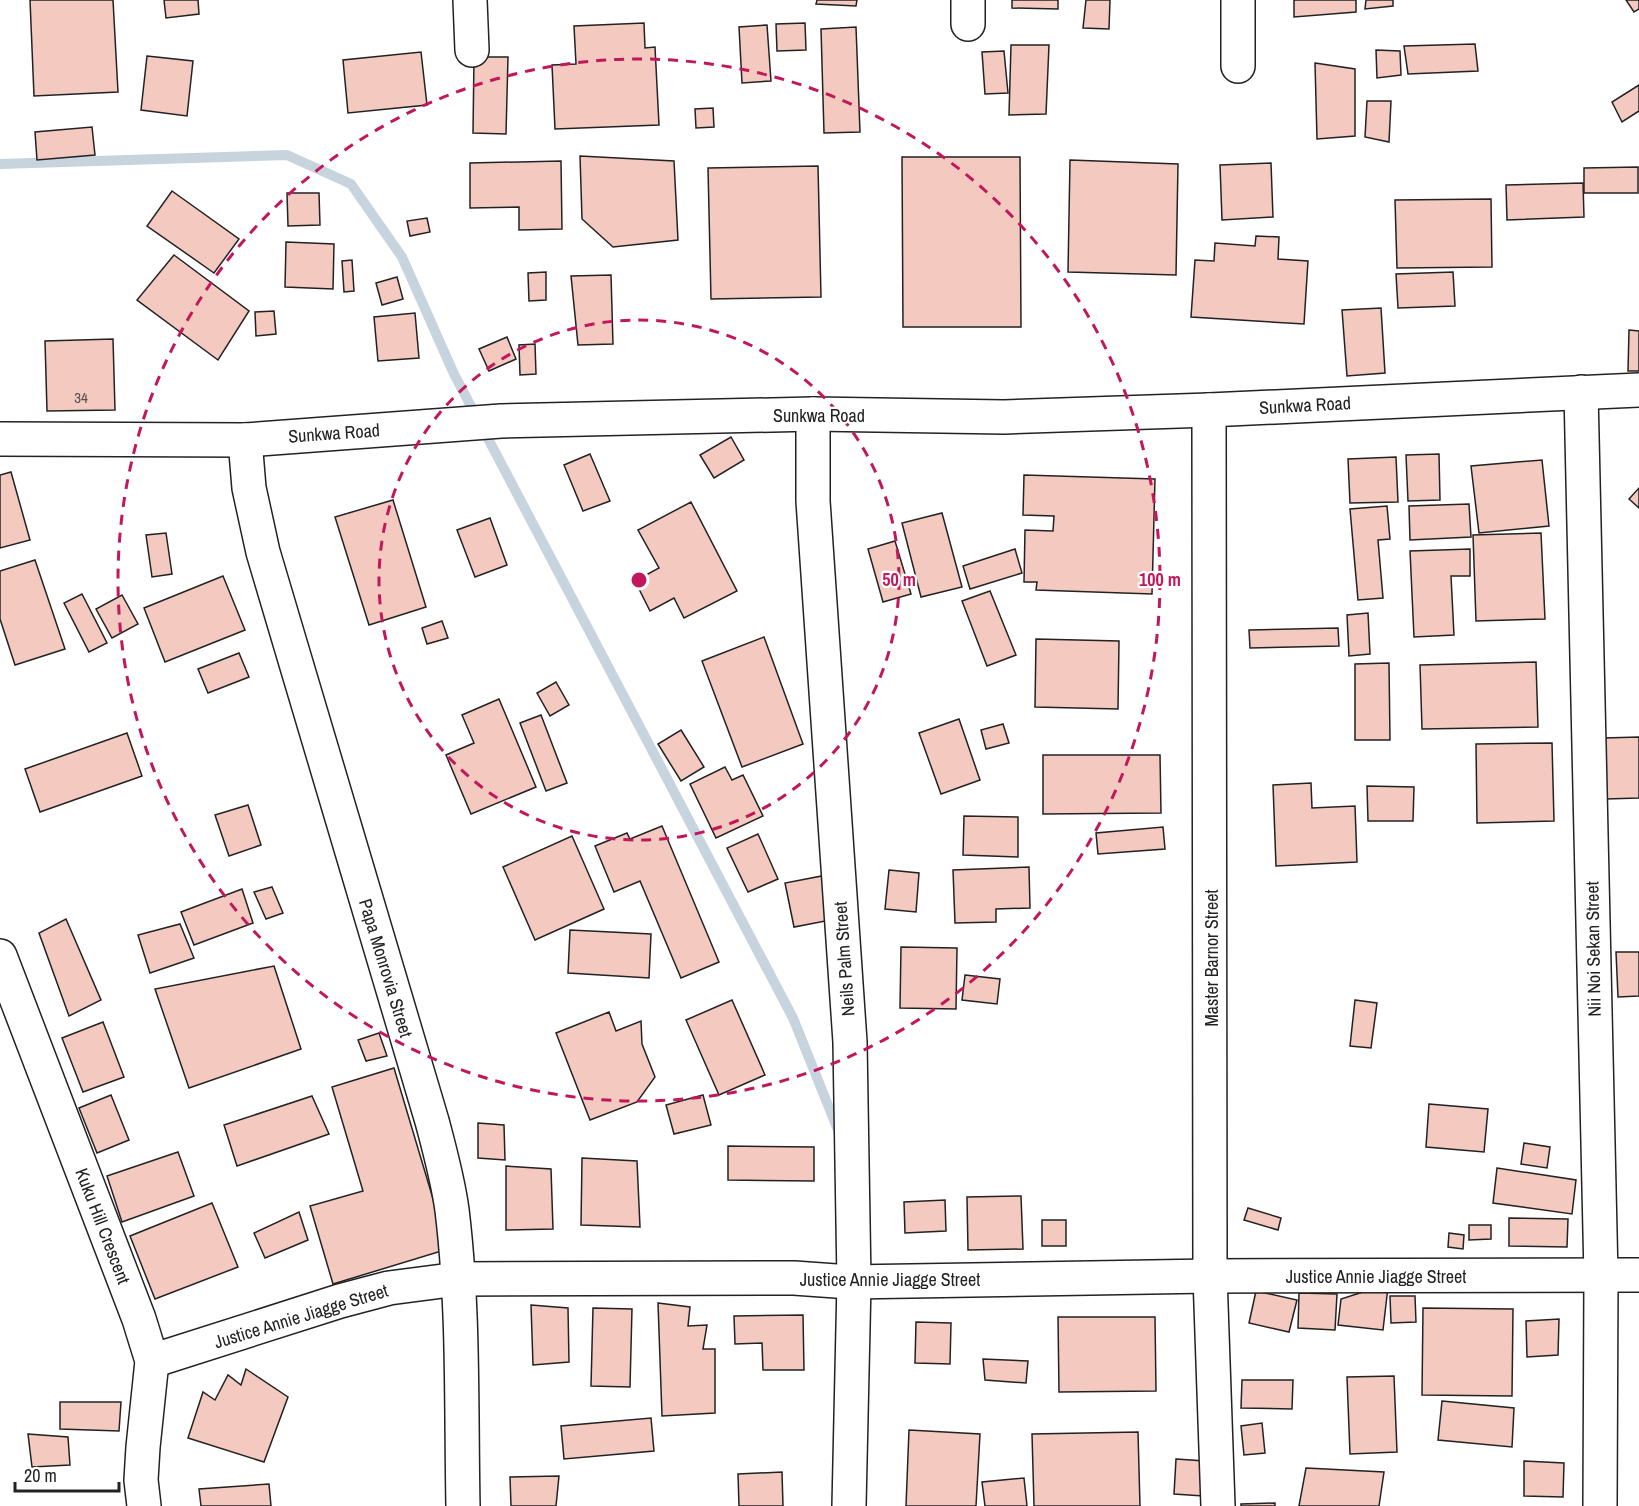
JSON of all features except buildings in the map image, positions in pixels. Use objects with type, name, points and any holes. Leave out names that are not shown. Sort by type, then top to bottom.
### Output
[{"type":"street","points":[[471,0],[472,50]]},
{"type":"street","points":[[1238,0],[1238,66]]},
{"type":"street","name":"Sunkwa Road","points":[[0,439],[245,440],[501,421],[813,414],[1004,417],[1639,390]]},
{"type":"street","name":"Nii Noi Sekan Street","points":[[1581,392],[1600,1276],[1600,1506]]},
{"type":"street","name":"Master Barnor Street","points":[[1209,410],[1210,1276],[1218,1506]]},
{"type":"street","name":"Neils Palm Street","points":[[813,414],[813,501],[850,1042],[852,1282],[849,1506]]},
{"type":"street","name":"Papa Monrovia Street","points":[[245,440],[249,488],[263,552],[432,1121],[452,1209],[458,1279],[463,1506]]},
{"type":"street","name":"Kuku Hill Crescent","points":[[0,956],[139,1319],[152,1361],[141,1480],[144,1506]]},
{"type":"street","name":"Justice Annie Jiagge Street","points":[[152,1361],[350,1298],[389,1288],[458,1279],[794,1278],[852,1282],[1210,1276],[1639,1275]]},
{"type":"waterway","points":[[0,164],[287,155],[351,184],[402,257],[454,374],[793,1018],[840,1135]]}]
